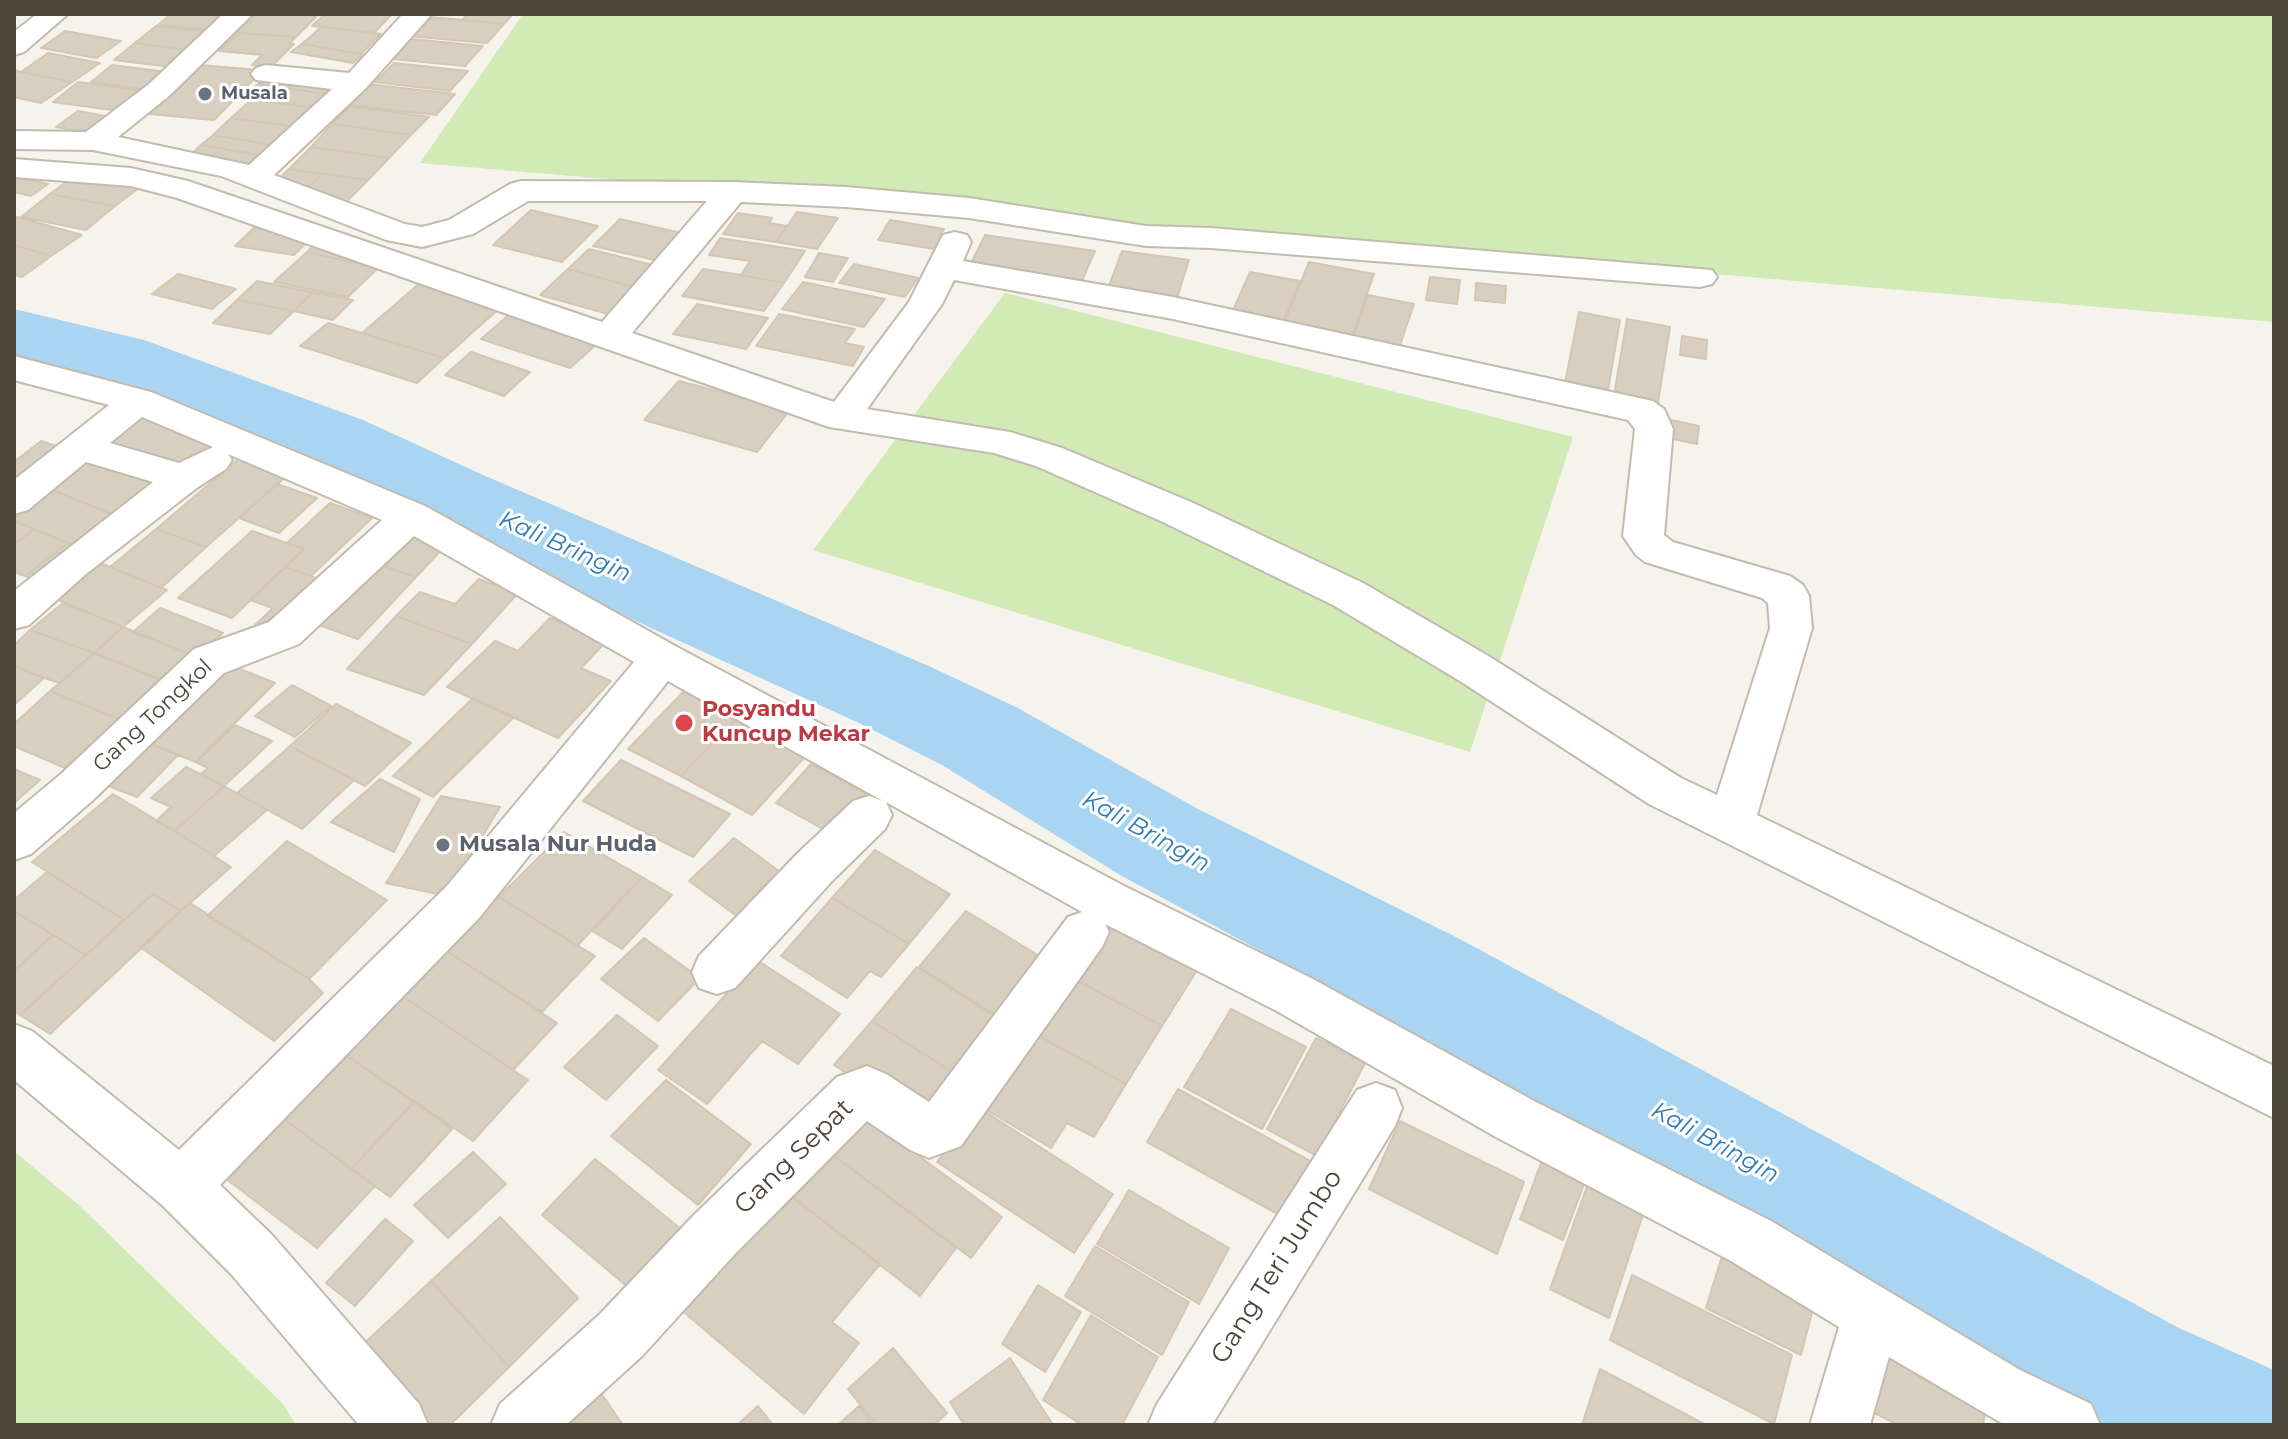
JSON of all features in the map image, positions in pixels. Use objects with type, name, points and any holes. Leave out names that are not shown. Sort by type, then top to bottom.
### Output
[{"type":"street","points":[[14,46],[54,14]]},
{"type":"street","points":[[93,141],[159,90],[239,14]]},
{"type":"street","points":[[253,178],[356,82],[418,14]]},
{"type":"street","points":[[266,74],[356,82]]},
{"type":"street","points":[[14,140],[93,141],[229,168],[398,233],[422,237],[461,227],[521,191],[732,192],[846,197],[969,208],[1146,236],[1211,238],[1700,277]]},
{"type":"street","points":[[14,168],[131,177],[188,191],[842,418],[997,441],[1049,457],[1177,512],[1348,594],[1475,669],[1665,791],[2274,1093]]},
{"type":"street","points":[[610,335],[651,291],[732,192]]},
{"type":"street","points":[[842,418],[925,304],[945,268],[969,208]]},
{"type":"street","points":[[945,268],[1173,308],[1640,410],[1651,418],[1654,429],[1643,536],[1650,545],[1659,552],[1776,587],[1788,596],[1791,628],[1731,824]]},
{"type":"street","points":[[14,368],[138,401],[411,516],[662,658],[1107,901],[1293,994],[1515,1119],[1751,1241],[1999,1391],[2070,1425]]},
{"type":"street","points":[[14,500],[138,401]]},
{"type":"street","points":[[14,614],[72,564],[199,469],[80,447]]},
{"type":"street","name":"Gang Tongkol","points":[[14,840],[77,787],[209,661],[284,633],[411,516]]},
{"type":"street","points":[[181,1186],[463,902],[662,658]]},
{"type":"street","points":[[717,972],[869,815]]},
{"type":"street","name":"Gang Sepat","points":[[521,1425],[621,1335],[714,1235],[856,1095],[867,1091],[929,1132],[942,1128],[1085,932]]},
{"type":"street","points":[[14,1048],[181,1186],[252,1255],[398,1425]]},
{"type":"street","name":"Gang Teri Jumbo","points":[[1178,1425],[1376,1108]]},
{"type":"street","points":[[1840,1425],[1872,1313]]},
{"type":"green space","points":[[523,14],[2274,14],[2274,322],[420,163]]},
{"type":"green space","points":[[1005,293],[1573,437],[1470,752],[813,550]]},
{"type":"green space","points":[[14,1151],[82,1208],[283,1404],[296,1425],[14,1425]]},
{"type":"building","points":[[171,14],[228,14],[209,30],[158,25]]},
{"type":"building","points":[[251,14],[317,16],[296,37],[232,32]]},
{"type":"building","points":[[325,14],[392,14],[374,33],[312,26]]},
{"type":"building","points":[[468,14],[513,14],[504,24],[462,20]]},
{"type":"building","points":[[425,17],[504,24],[487,43],[408,36]]},
{"type":"building","points":[[156,26],[211,32],[190,50],[135,43]]},
{"type":"building","points":[[321,27],[381,34],[361,54],[302,44]]},
{"type":"building","points":[[65,31],[121,41],[96,58],[41,48]]},
{"type":"building","points":[[238,33],[296,37],[289,44],[294,44],[272,66],[252,65],[262,55],[219,51]]},
{"type":"building","points":[[411,39],[483,46],[465,66],[392,59]]},
{"type":"building","points":[[135,43],[190,50],[171,67],[114,60]]},
{"type":"building","points":[[302,44],[363,55],[353,63],[291,52]]},
{"type":"building","points":[[48,53],[100,63],[72,82],[21,72]]},
{"type":"building","points":[[394,63],[468,71],[450,91],[375,82]]},
{"type":"building","points":[[112,65],[168,72],[147,90],[91,82]]},
{"type":"building","name":"Musala","points":[[200,65],[259,70],[259,74],[214,120],[149,114]]},
{"type":"building","points":[[14,70],[72,82],[41,103],[14,97]]},
{"type":"building","points":[[270,75],[336,86],[327,94],[258,84]]},
{"type":"building","points":[[78,82],[150,92],[127,112],[53,102]]},
{"type":"building","points":[[258,84],[327,94],[313,108],[243,97]]},
{"type":"building","points":[[367,84],[455,94],[436,115],[347,105]]},
{"type":"building","points":[[252,99],[313,108],[292,126],[231,118]]},
{"type":"building","points":[[350,106],[429,117],[411,135],[332,124]]},
{"type":"building","points":[[78,111],[121,119],[100,135],[56,127]]},
{"type":"building","points":[[231,118],[292,126],[273,145],[213,135]]},
{"type":"building","points":[[332,124],[411,135],[389,158],[311,147]]},
{"type":"building","points":[[213,135],[273,145],[271,157],[201,145]]},
{"type":"building","points":[[201,145],[271,157],[258,167],[189,156]]},
{"type":"building","points":[[311,147],[389,158],[368,180],[289,169]]},
{"type":"building","points":[[289,169],[323,174],[305,190],[274,184]]},
{"type":"building","points":[[78,173],[143,185],[115,206],[50,194]]},
{"type":"building","points":[[323,174],[368,180],[345,203],[305,190]]},
{"type":"building","points":[[14,176],[48,184],[31,196],[14,192]]},
{"type":"building","points":[[50,194],[115,206],[86,230],[21,217]]},
{"type":"building","points":[[531,210],[598,226],[562,262],[493,245]]},
{"type":"building","points":[[797,212],[838,218],[817,249],[776,242]]},
{"type":"building","points":[[738,213],[772,218],[769,223],[787,226],[776,242],[723,234]]},
{"type":"building","points":[[17,217],[82,235],[51,256],[14,245],[14,219]]},
{"type":"building","points":[[620,219],[690,235],[664,262],[593,246]]},
{"type":"building","points":[[890,220],[944,229],[941,234],[956,236],[947,251],[878,240]]},
{"type":"building","points":[[254,228],[313,236],[294,255],[235,246]]},
{"type":"building","points":[[985,235],[1095,251],[1081,283],[969,267]]},
{"type":"building","points":[[720,238],[805,251],[784,283],[741,275],[750,261],[709,255]]},
{"type":"building","points":[[316,243],[375,256],[365,265],[307,252]]},
{"type":"building","points":[[14,245],[51,256],[22,277],[14,275]]},
{"type":"building","points":[[589,249],[665,268],[644,290],[568,269]]},
{"type":"building","points":[[1122,251],[1189,260],[1176,301],[1107,291]]},
{"type":"building","points":[[307,252],[379,267],[348,297],[274,282]]},
{"type":"building","points":[[819,253],[848,258],[833,282],[805,277]]},
{"type":"building","points":[[1309,262],[1374,274],[1350,341],[1282,328]]},
{"type":"building","points":[[854,264],[918,278],[905,297],[839,283]]},
{"type":"building","points":[[568,269],[644,290],[619,317],[540,295]]},
{"type":"building","points":[[703,269],[784,283],[764,311],[682,296]]},
{"type":"building","points":[[1250,272],[1300,281],[1282,325],[1231,315]]},
{"type":"building","points":[[178,274],[236,289],[212,309],[152,294]]},
{"type":"building","points":[[1430,277],[1460,280],[1457,304],[1426,300]]},
{"type":"building","points":[[257,281],[312,292],[294,311],[237,300]]},
{"type":"building","points":[[803,282],[885,299],[864,327],[782,309]]},
{"type":"building","points":[[420,283],[501,307],[444,358],[362,333]]},
{"type":"building","points":[[1476,283],[1506,286],[1505,303],[1475,300]]},
{"type":"building","points":[[312,292],[353,300],[333,320],[294,311]]},
{"type":"building","points":[[1368,295],[1414,304],[1398,351],[1351,342]]},
{"type":"building","points":[[237,300],[294,311],[270,334],[213,323]]},
{"type":"building","points":[[697,304],[768,318],[746,349],[673,334]]},
{"type":"building","points":[[1579,312],[1620,320],[1607,396],[1564,388]]},
{"type":"building","points":[[510,314],[598,343],[570,368],[481,339]]},
{"type":"building","points":[[779,314],[855,329],[845,343],[864,347],[853,366],[756,346]]},
{"type":"building","points":[[1627,319],[1670,327],[1657,409],[1613,401]]},
{"type":"building","points":[[328,323],[444,358],[417,383],[300,346]]},
{"type":"building","points":[[1682,336],[1707,340],[1706,359],[1680,355]]},
{"type":"building","points":[[471,352],[530,372],[504,396],[445,375]]},
{"type":"building","points":[[679,381],[790,410],[757,452],[644,420]]},
{"type":"building","points":[[137,407],[224,439],[182,473],[94,441]]},
{"type":"building","points":[[1671,420],[1699,426],[1697,444],[1668,438]]},
{"type":"building","points":[[41,441],[71,451],[14,496],[14,462]]},
{"type":"building","points":[[84,451],[169,483],[124,519],[40,485]]},
{"type":"building","points":[[241,457],[289,474],[206,547],[156,529]]},
{"type":"building","points":[[277,484],[317,498],[279,533],[239,518]]},
{"type":"building","points":[[40,485],[124,519],[85,550],[14,521],[14,505]]},
{"type":"building","points":[[330,503],[372,518],[311,576],[285,567],[304,549],[287,543]]},
{"type":"building","points":[[14,521],[34,529],[14,545]]},
{"type":"building","points":[[34,529],[68,543],[25,576],[14,572],[14,545]]},
{"type":"building","points":[[156,529],[206,547],[161,588],[110,567]]},
{"type":"building","points":[[252,531],[304,549],[232,618],[178,598]]},
{"type":"building","points":[[403,531],[447,544],[416,577],[372,562]]},
{"type":"building","points":[[68,543],[85,550],[44,583],[25,576]]},
{"type":"building","points":[[372,562],[416,577],[358,639],[313,623]]},
{"type":"building","points":[[101,563],[167,590],[123,627],[56,599]]},
{"type":"building","points":[[285,567],[327,582],[277,633],[255,625],[273,608],[250,600]]},
{"type":"building","points":[[479,579],[518,593],[472,644],[396,616],[420,592],[455,604]]},
{"type":"building","points":[[63,603],[123,627],[94,653],[30,630]]},
{"type":"building","points":[[160,608],[223,633],[197,657],[133,632]]},
{"type":"building","points":[[396,616],[472,644],[424,695],[347,669]]},
{"type":"building","points":[[550,618],[606,642],[581,668],[611,681],[558,738],[447,687],[495,641],[518,651]]},
{"type":"building","points":[[123,627],[197,657],[168,683],[94,653]]},
{"type":"building","points":[[30,630],[94,653],[60,683],[44,678],[14,666],[14,645]]},
{"type":"building","points":[[94,653],[160,679],[118,719],[50,691]]},
{"type":"building","points":[[220,661],[275,683],[196,762],[138,739]]},
{"type":"building","points":[[14,666],[44,678],[14,705]]},
{"type":"building","points":[[292,685],[331,706],[295,737],[255,716]]},
{"type":"building","points":[[690,685],[742,713],[681,776],[628,749]]},
{"type":"building","points":[[50,691],[118,719],[65,768],[14,746],[14,724]]},
{"type":"building","points":[[473,698],[514,717],[433,797],[393,776]]},
{"type":"building","points":[[336,704],[411,743],[365,786],[290,746]]},
{"type":"building","points":[[742,713],[812,749],[752,815],[681,776]]},
{"type":"building","points":[[235,725],[272,741],[224,786],[201,774],[208,768],[196,762]]},
{"type":"building","points":[[138,739],[178,755],[137,797],[96,781]]},
{"type":"building","points":[[290,746],[354,780],[302,829],[237,793]]},
{"type":"building","points":[[621,760],[730,814],[693,857],[583,801]]},
{"type":"building","points":[[811,764],[874,798],[839,838],[776,803]]},
{"type":"building","points":[[186,767],[224,786],[175,831],[156,821],[171,807],[151,798]]},
{"type":"building","points":[[14,769],[40,780],[14,803]]},
{"type":"building","points":[[380,779],[420,799],[394,852],[331,822]]},
{"type":"building","points":[[224,786],[267,810],[214,856],[175,831]]},
{"type":"building","points":[[113,794],[231,867],[181,911],[153,894],[124,920],[32,862]]},
{"type":"building","name":"Musala Nur Huda","points":[[441,796],[500,807],[447,896],[386,883]]},
{"type":"building","points":[[564,832],[642,877],[577,946],[499,897]]},
{"type":"building","points":[[734,838],[794,882],[749,925],[689,881]]},
{"type":"building","points":[[287,841],[387,900],[309,979],[207,916]]},
{"type":"building","points":[[875,850],[950,894],[909,944],[832,898]]},
{"type":"building","points":[[47,872],[124,920],[86,955],[14,911],[14,900]]},
{"type":"building","points":[[642,877],[672,895],[622,949],[592,931]]},
{"type":"building","points":[[153,894],[181,911],[50,1034],[20,1015]]},
{"type":"building","points":[[499,897],[595,956],[542,1012],[445,950]]},
{"type":"building","points":[[832,898],[909,944],[881,977],[870,971],[847,998],[781,956]]},
{"type":"building","points":[[190,903],[309,979],[323,993],[274,1041],[140,947]]},
{"type":"building","points":[[14,911],[53,935],[14,971]]},
{"type":"building","points":[[966,911],[1049,962],[1003,1020],[919,967]]},
{"type":"building","points":[[1103,918],[1199,967],[1162,1026],[1065,974]]},
{"type":"building","points":[[53,935],[86,955],[20,1015],[14,1011],[14,971]]},
{"type":"building","points":[[644,938],[700,978],[658,1021],[601,979]]},
{"type":"building","points":[[445,950],[557,1023],[513,1070],[401,995]]},
{"type":"building","points":[[757,960],[840,1014],[798,1064],[762,1041],[707,1104],[658,1070]]},
{"type":"building","points":[[917,967],[1002,1021],[960,1077],[872,1021]]},
{"type":"building","points":[[1065,974],[1162,1026],[1126,1084],[1028,1030]]},
{"type":"building","points":[[401,995],[528,1080],[473,1141],[343,1053]]},
{"type":"building","points":[[1231,1009],[1306,1047],[1262,1129],[1184,1087]]},
{"type":"building","points":[[617,1015],[658,1046],[606,1100],[564,1067]]},
{"type":"building","points":[[872,1021],[960,1077],[923,1124],[834,1065]]},
{"type":"building","points":[[1028,1030],[1126,1084],[1094,1137],[1067,1123],[1051,1148],[976,1104]]},
{"type":"building","points":[[1316,1038],[1365,1063],[1317,1156],[1267,1129]]},
{"type":"building","points":[[343,1053],[414,1102],[351,1169],[280,1116]]},
{"type":"building","points":[[666,1080],[751,1144],[698,1205],[611,1136]]},
{"type":"building","points":[[1178,1089],[1312,1162],[1283,1217],[1147,1142]]},
{"type":"building","points":[[866,1094],[931,1141],[919,1156],[1002,1217],[971,1258],[821,1146]]},
{"type":"building","points":[[414,1102],[452,1129],[390,1197],[351,1169]]},
{"type":"building","points":[[978,1107],[1113,1194],[1074,1253],[937,1162]]},
{"type":"building","points":[[280,1116],[375,1186],[317,1248],[221,1175]]},
{"type":"building","points":[[1400,1121],[1524,1182],[1497,1254],[1369,1189]]},
{"type":"building","points":[[821,1146],[956,1248],[920,1296],[783,1190]]},
{"type":"building","points":[[1546,1150],[1589,1171],[1563,1240],[1520,1219]]},
{"type":"building","points":[[473,1152],[506,1184],[448,1238],[414,1205]]},
{"type":"building","points":[[595,1159],[682,1230],[629,1288],[542,1215]]},
{"type":"building","points":[[1589,1181],[1645,1208],[1609,1318],[1550,1289]]},
{"type":"building","points":[[783,1190],[880,1264],[832,1322],[859,1343],[804,1414],[680,1309]]},
{"type":"building","points":[[1129,1190],[1229,1248],[1199,1304],[1097,1244]]},
{"type":"building","points":[[500,1217],[578,1298],[509,1367],[431,1281]]},
{"type":"building","points":[[385,1219],[413,1241],[355,1306],[326,1283]]},
{"type":"building","points":[[1095,1246],[1189,1302],[1162,1355],[1065,1296]]},
{"type":"building","points":[[1722,1256],[1815,1301],[1801,1355],[1706,1308]]},
{"type":"building","points":[[1632,1275],[1792,1355],[1774,1424],[1610,1340]]},
{"type":"building","points":[[431,1281],[509,1367],[450,1425],[420,1425],[356,1351]]},
{"type":"building","points":[[1038,1285],[1081,1312],[1045,1372],[1002,1344]]},
{"type":"building","points":[[1091,1315],[1158,1357],[1122,1425],[1082,1425],[1043,1400]]},
{"type":"building","points":[[1873,1344],[1987,1400],[1983,1425],[1898,1425],[1859,1405]]},
{"type":"building","points":[[893,1348],[947,1413],[934,1425],[876,1425],[848,1389]]},
{"type":"building","points":[[1010,1358],[1053,1425],[964,1425],[950,1402]]},
{"type":"building","points":[[1600,1369],[1706,1425],[1582,1425]]},
{"type":"building","points":[[594,1383],[623,1425],[544,1425]]},
{"type":"building","points":[[758,1406],[773,1425],[737,1425]]},
{"type":"building","points":[[859,1406],[873,1425],[838,1425]]},
{"type":"waterway","name":"Kali Bringin","points":[[14,335],[114,359],[332,441],[450,498],[895,695],[979,736],[1159,842],[1416,975],[2130,1377],[2234,1425]]},
{"type":"place","name":"Musala","points":[[205,94]]},
{"type":"place","name":"Posyandu Kuncup Mekar","points":[[684,723]]},
{"type":"place","name":"Musala Nur Huda","points":[[443,845]]}]
